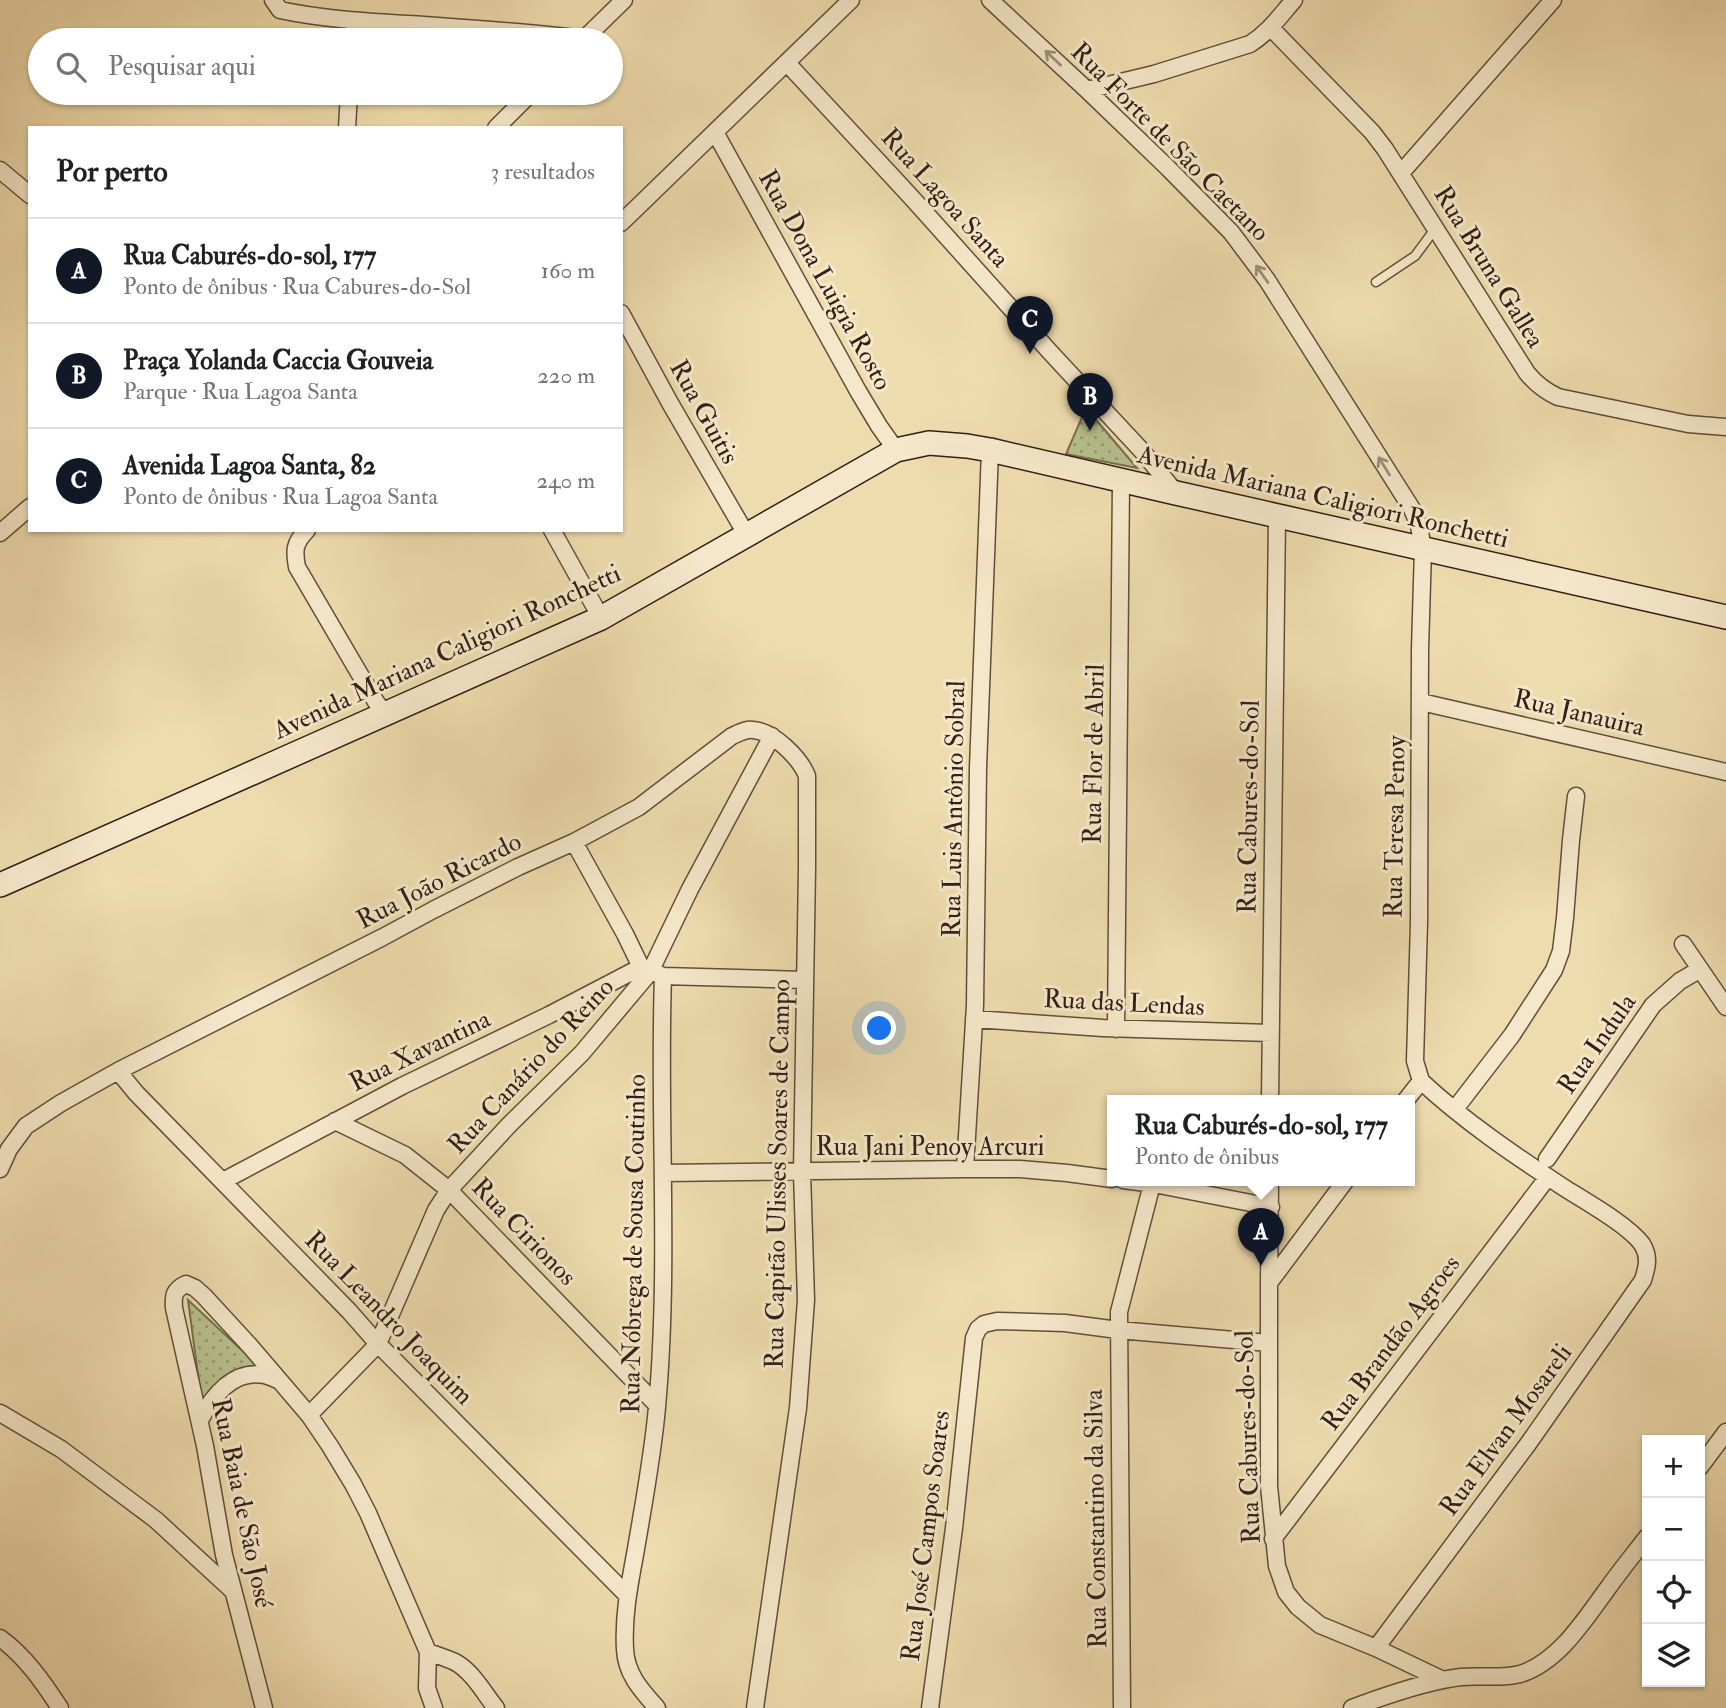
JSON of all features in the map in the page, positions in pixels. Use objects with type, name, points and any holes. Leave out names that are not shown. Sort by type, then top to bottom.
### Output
[{"type":"street","points":[[272,0],[280,10],[301,14],[450,28]]},
{"type":"street","points":[[596,28],[624,0]]},
{"type":"street","points":[[623,221],[851,0]]},
{"type":"street","name":"Rua Forte de São Caetano","points":[[990,0],[1168,168],[1222,222],[1251,258],[1412,509],[1419,526],[1423,549]]},
{"type":"street","points":[[1087,90],[1154,74],[1250,44],[1262,37],[1294,0]]},
{"type":"street","points":[[1401,173],[1553,0]]},
{"type":"street","points":[[355,21],[355,28]]},
{"type":"street","name":"Rua Bruna Gallea","points":[[1271,28],[1372,132],[1401,173],[1527,373],[1546,392],[1558,397],[1688,424],[1726,428]]},
{"type":"street","name":"Rua Lagoa Santa","points":[[787,63],[1143,452],[1176,493]]},
{"type":"street","points":[[346,126],[348,105]]},
{"type":"street","points":[[498,126],[519,105]]},
{"type":"street","name":"Rua Dona Luigia Rosto","points":[[715,132],[858,391],[897,450]]},
{"type":"street","points":[[0,170],[28,193]]},
{"type":"street","name":"Rua Guitis","points":[[623,317],[746,534]]},
{"type":"street","name":"Avenida Mariana Caligiori Ronchetti","points":[[0,885],[601,618],[897,450],[929,443],[990,450],[1726,617]]},
{"type":"street","name":"Rua Luis Antônio Sobral","points":[[965,1169],[977,936],[978,756],[990,450]]},
{"type":"street","name":"Rua Flor de Abril","points":[[1116,1029],[1122,480]]},
{"type":"street","points":[[0,533],[28,509]]},
{"type":"street","name":"Rua Cabures-do-Sol","points":[[1270,1095],[1277,516]]},
{"type":"street","points":[[305,532],[299,538],[294,553],[297,567],[385,713]]},
{"type":"street","points":[[553,532],[601,618]]},
{"type":"street","name":"Rua Teresa Penoy","points":[[1421,1081],[1415,1061],[1423,549]]},
{"type":"street","name":"Rua Janauira","points":[[1421,702],[1726,772]]},
{"type":"street","name":"Rua João Ricardo","points":[[0,1169],[9,1149],[26,1126],[118,1071],[639,807],[732,736],[755,730],[772,736]]},
{"type":"street","name":"Rua Canário do Reino","points":[[309,1415],[378,1343],[436,1210],[449,1190],[509,1125],[582,1053],[651,972],[690,889],[772,736]]},
{"type":"street","name":"Rua Capitão Ulisses Soares de Campo","points":[[755,1708],[798,1408],[806,1300],[802,1172],[807,776],[797,759],[772,736]]},
{"type":"street","points":[[1455,1109],[1512,1035],[1553,970],[1560,951],[1565,918],[1576,796]]},
{"type":"street","name":"Rua Nóbrega de Sousa Coutinho","points":[[574,842],[625,934],[651,972],[663,1173],[662,1313],[651,1461],[628,1596],[625,1648],[626,1663],[635,1682],[657,1708]]},
{"type":"street","points":[[1683,944],[1726,1007]]},
{"type":"street","name":"Rua Indula","points":[[1547,1159],[1653,1006],[1680,981],[1699,970]]},
{"type":"street","name":"Rua Xavantina","points":[[223,1181],[402,1086],[549,1015],[651,972],[804,980]]},
{"type":"street","name":"Rua das Lendas","points":[[974,1019],[1116,1029],[1272,1033]]},
{"type":"street","name":"Rua Leandro Joaquim","points":[[118,1071],[378,1343],[628,1596]]},
{"type":"street","points":[[1410,1095],[1421,1081],[1440,1099],[1548,1177]]},
{"type":"street","name":"Rua Cirionos","points":[[335,1121],[405,1155],[449,1190],[657,1405]]},
{"type":"street","name":"Rua Jani Penoy Arcuri","points":[[663,1173],[965,1169],[1067,1173],[1107,1178]]},
{"type":"street","name":"Rua Elvan Mosareli","points":[[1376,1648],[1528,1444],[1643,1280],[1648,1264],[1646,1252],[1633,1234],[1548,1177]]},
{"type":"street","name":"Rua Brandão Agroes","points":[[1273,1539],[1548,1177]]},
{"type":"street","name":"Rua Constantino da Silva","points":[[1122,1708],[1119,1312],[1151,1186]]},
{"type":"street","points":[[1162,1186],[1270,1207]]},
{"type":"street","name":"Rua Cabures-do-Sol","points":[[1270,1186],[1269,1486],[1277,1566],[1286,1592],[1298,1608],[1320,1625],[1443,1680]]},
{"type":"street","points":[[1269,1283],[1342,1186]]},
{"type":"street","name":"Rua Baia de São José","points":[[264,1708],[224,1555],[200,1420],[174,1308],[173,1296],[178,1288],[186,1284],[195,1288],[280,1381]]},
{"type":"street","name":"Rua José Campos Soares","points":[[930,1708],[954,1528],[970,1369],[974,1338],[978,1329],[984,1324],[997,1321],[1065,1323],[1118,1330]]},
{"type":"street","points":[[1118,1330],[1269,1343]]},
{"type":"street","points":[[200,1420],[209,1402],[228,1383],[243,1376],[262,1374],[280,1381],[309,1415],[336,1455],[368,1513],[428,1652],[427,1688],[434,1708]]},
{"type":"street","points":[[0,1413],[61,1449],[156,1520],[232,1590]]},
{"type":"street","points":[[1705,1460],[1726,1432]]},
{"type":"street","points":[[1352,1708],[1443,1680],[1520,1674],[1536,1666],[1557,1652],[1573,1636],[1642,1544]]},
{"type":"street","points":[[0,1638],[32,1668],[60,1708]]},
{"type":"street","points":[[428,1652],[462,1667],[496,1708]]},
{"type":"lane","points":[[1376,282],[1415,256],[1435,229]]},
{"type":"green space","points":[[1086,408],[1137,468],[1066,454]]},
{"type":"green space","points":[[188,1300],[262,1369],[202,1405]]},
{"type":"place","name":"Avenida Lagoa Santa, 82","points":[[1030,354]]},
{"type":"place","name":"Praça Yolanda Caccia Gouveia","points":[[1090,431]]},
{"type":"place","name":"Rua Caburés-do-sol, 177","points":[[1261,1266]]}]
